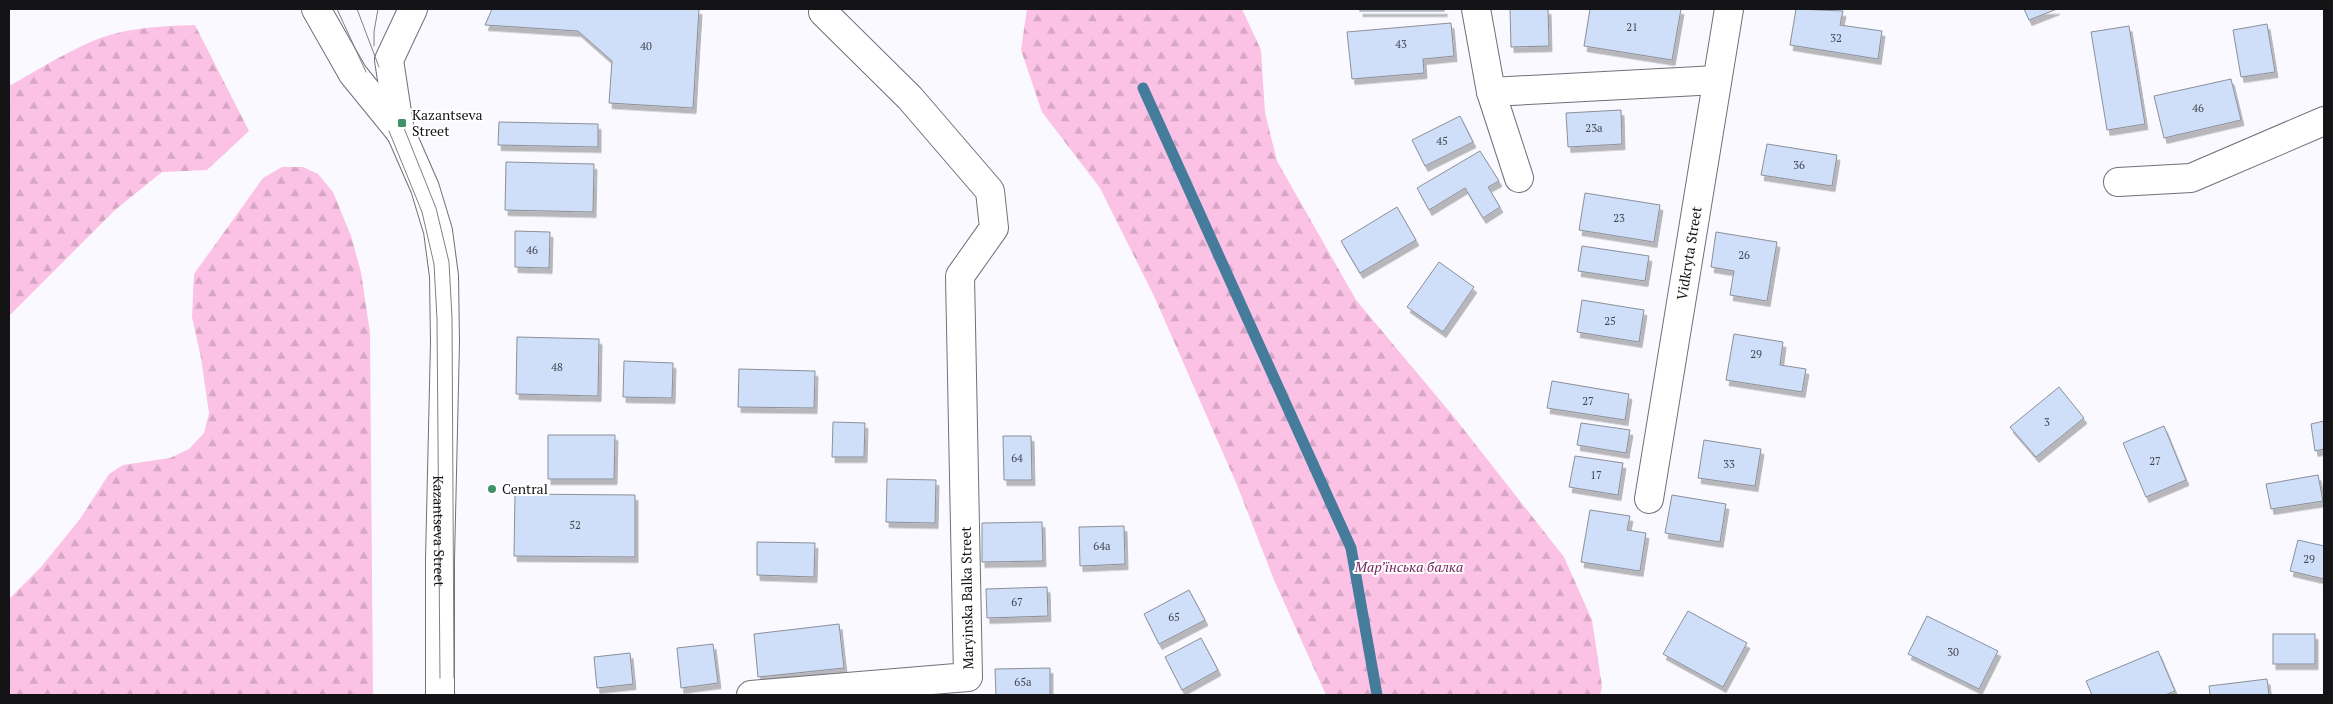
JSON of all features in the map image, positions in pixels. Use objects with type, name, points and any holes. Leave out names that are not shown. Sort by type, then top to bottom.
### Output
[{"type":"street","name":"Kazantseva Street","points":[[316,9],[353,74],[401,133]]},
{"type":"street","points":[[353,74],[389,60],[413,9]]},
{"type":"street","points":[[1476,9],[1491,92],[1519,178]]},
{"type":"street","name":"Vidkryta Street","points":[[1649,499],[1729,9]]},
{"type":"street","name":"Maryinska Balka Street","points":[[751,695],[968,677],[960,276],[994,228],[990,192],[910,98],[822,12]]},
{"type":"street","name":"Kazantseva Street","points":[[389,60],[401,133],[425,188],[438,231],[444,276],[445,342],[440,560],[440,695]]},
{"type":"street","points":[[1491,92],[1717,80]]},
{"type":"street","points":[[2118,182],[2191,178],[2324,121]]},
{"type":"green space","name":"Мар’їнська балка","points":[[1027,9],[1242,9],[1261,50],[1265,113],[1277,161],[1356,300],[1454,417],[1564,557],[1592,620],[1602,686],[1600,695],[1326,695],[1274,580],[1237,485],[1154,296],[1100,188],[1042,112],[1021,50]]},
{"type":"green space","points":[[195,25],[249,131],[207,170],[162,172],[115,210],[9,316],[9,86],[86,44],[112,34],[139,29]]},
{"type":"green space","points":[[282,167],[303,167],[318,174],[333,192],[351,236],[361,272],[370,333],[373,695],[9,695],[9,599],[41,567],[80,519],[109,474],[123,465],[170,458],[189,449],[204,433],[209,413],[201,358],[192,317],[194,274],[263,178]]},
{"type":"building","points":[[492,9],[699,9],[693,108],[609,103],[612,61],[578,31],[485,25]]},
{"type":"building","points":[[1360,9],[1444,9],[1444,11],[1360,11]]},
{"type":"building","points":[[1510,9],[1548,9],[1549,46],[1511,47]]},
{"type":"building","points":[[1590,9],[1681,9],[1672,60],[1584,46]]},
{"type":"building","points":[[1796,9],[1843,11],[1840,25],[1882,31],[1878,59],[1790,45]]},
{"type":"building","points":[[2024,9],[2057,9],[2029,20]]},
{"type":"building","points":[[1451,23],[1454,56],[1423,59],[1424,73],[1352,79],[1347,32]]},
{"type":"building","points":[[2267,24],[2275,72],[2241,77],[2233,30]]},
{"type":"building","points":[[2129,26],[2145,124],[2107,130],[2091,32]]},
{"type":"building","points":[[2231,79],[2241,120],[2164,138],[2154,96]]},
{"type":"building","points":[[1621,110],[1622,144],[1568,147],[1566,113]]},
{"type":"building","points":[[1460,116],[1473,142],[1425,166],[1412,140]]},
{"type":"building","points":[[499,122],[598,124],[598,147],[498,145]]},
{"type":"building","points":[[1767,144],[1837,155],[1832,186],[1761,175]]},
{"type":"building","points":[[1480,151],[1499,181],[1488,187],[1500,207],[1483,218],[1465,188],[1429,210],[1417,188]]},
{"type":"building","points":[[506,162],[594,164],[593,212],[505,210]]},
{"type":"building","points":[[1585,193],[1660,205],[1654,242],[1579,230]]},
{"type":"building","points":[[1397,207],[1416,240],[1360,273],[1341,241]]},
{"type":"building","points":[[515,231],[550,232],[549,268],[515,267]]},
{"type":"building","points":[[1716,232],[1777,242],[1767,301],[1730,295],[1734,271],[1711,267]]},
{"type":"building","points":[[1582,246],[1649,256],[1645,281],[1578,271]]},
{"type":"building","points":[[1439,262],[1474,287],[1443,332],[1407,307]]},
{"type":"building","points":[[1582,300],[1644,310],[1639,342],[1577,332]]},
{"type":"building","points":[[1734,334],[1783,342],[1780,365],[1806,369],[1802,392],[1726,380]]},
{"type":"building","points":[[517,337],[599,339],[598,396],[516,394]]},
{"type":"building","points":[[624,361],[673,363],[672,398],[623,397]]},
{"type":"building","points":[[739,369],[815,371],[814,408],[738,407]]},
{"type":"building","points":[[1552,381],[1629,394],[1625,420],[1547,408]]},
{"type":"building","points":[[2059,387],[2084,418],[2036,457],[2010,427]]},
{"type":"building","points":[[2324,421],[2324,449],[2315,451],[2311,424]]},
{"type":"building","points":[[833,422],[865,423],[864,457],[832,457]]},
{"type":"building","points":[[1581,423],[1630,430],[1626,453],[1577,445]]},
{"type":"building","points":[[2164,426],[2186,480],[2146,497],[2123,443]]},
{"type":"building","points":[[548,435],[615,435],[614,479],[548,479]]},
{"type":"building","points":[[1003,436],[1031,436],[1032,480],[1004,480]]},
{"type":"building","points":[[1704,440],[1761,449],[1755,486],[1698,478]]},
{"type":"building","points":[[1575,456],[1623,463],[1618,495],[1569,487]]},
{"type":"building","points":[[2318,475],[2323,501],[2271,509],[2266,484]]},
{"type":"building","points":[[887,479],[936,480],[935,523],[886,522]]},
{"type":"building","points":[[515,494],[635,495],[635,557],[514,556]]},
{"type":"building","points":[[1672,495],[1726,504],[1720,542],[1665,533]]},
{"type":"building","points":[[1590,510],[1630,516],[1627,530],[1646,533],[1640,571],[1581,562]]},
{"type":"building","points":[[1042,522],[1043,561],[982,562],[982,523]]},
{"type":"building","points":[[1124,526],[1125,564],[1080,566],[1079,527]]},
{"type":"building","points":[[2298,540],[2324,546],[2324,579],[2290,571]]},
{"type":"building","points":[[757,542],[815,543],[814,577],[757,575]]},
{"type":"building","points":[[1047,587],[1048,616],[987,618],[986,589]]},
{"type":"building","points":[[1189,590],[1205,620],[1159,644],[1144,614]]},
{"type":"building","points":[[1688,611],[1747,643],[1723,687],[1663,654]]},
{"type":"building","points":[[1927,616],[1998,651],[1979,689],[1908,654]]},
{"type":"building","points":[[839,624],[844,668],[758,677],[754,634]]},
{"type":"building","points":[[2273,634],[2315,634],[2315,664],[2273,664]]},
{"type":"building","points":[[1201,638],[1218,670],[1182,690],[1165,657]]},
{"type":"building","points":[[713,644],[718,683],[681,688],[677,648]]},
{"type":"building","points":[[2158,651],[2175,691],[2165,695],[2092,695],[2086,681]]},
{"type":"building","points":[[630,653],[633,684],[597,688],[594,657]]},
{"type":"building","points":[[1050,668],[1050,695],[996,695],[995,669]]},
{"type":"building","points":[[2267,679],[2269,695],[2210,695],[2209,686]]},
{"type":"waterway","points":[[1143,88],[1351,548],[1377,695]]},
{"type":"tram line","points":[[337,9],[366,72]]},
{"type":"tram line","points":[[357,9],[379,67]]},
{"type":"tram line","points":[[374,46],[374,32],[378,9]]},
{"type":"tram line","points":[[402,123],[436,208],[449,262],[452,318],[454,678]]},
{"type":"tram line","points":[[389,131],[422,212],[434,264],[437,319],[440,678]]},
{"type":"place","name":"Kazantseva Street","points":[[402,123]]},
{"type":"place","name":"Central","points":[[492,489]]}]
